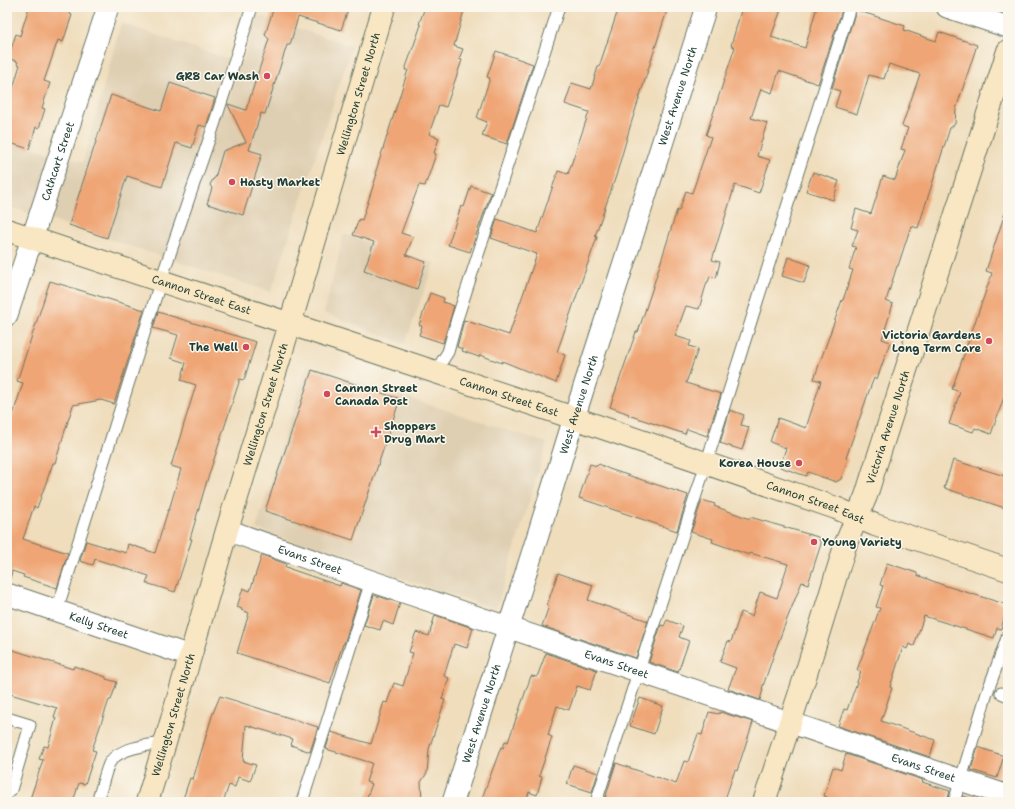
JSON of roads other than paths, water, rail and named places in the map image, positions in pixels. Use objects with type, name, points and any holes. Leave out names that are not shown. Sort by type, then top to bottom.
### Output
[{"type":"main road","name":"Wellington Street North","points":[[147,802],[226,530],[290,324],[384,7]]},
{"type":"main road","name":"Victoria Avenue North","points":[[764,802],[848,538],[876,467],[1008,51]]},
{"type":"main road","name":"Cannon Street East","points":[[7,230],[574,418],[836,508],[875,525],[1008,570]]},
{"type":"street","name":"Cathcart Street","points":[[7,315],[108,7]]},
{"type":"street","name":"West Avenue North","points":[[453,802],[706,7]]},
{"type":"street","points":[[948,7],[1008,27]]},
{"type":"street","name":"Evans Street","points":[[226,530],[371,581],[639,670],[807,729],[1008,796]]},
{"type":"street","name":"Kelly Street","points":[[7,594],[190,656]]},
{"type":"lane","points":[[57,610],[161,280],[213,128],[252,7]]},
{"type":"lane","points":[[435,372],[448,352],[457,319],[559,7]]},
{"type":"lane","points":[[596,802],[706,464],[850,7]]},
{"type":"lane","points":[[302,802],[371,581]]},
{"type":"lane","points":[[954,802],[987,693],[1008,635]]},
{"type":"lane","points":[[7,718],[30,725],[8,791]]},
{"type":"lane","points":[[104,802],[99,796],[110,762],[117,755],[130,749],[165,743]]},
{"type":"place","name":"GR8 Car Wash","points":[[267,76]]},
{"type":"place","name":"Hasty Market","points":[[232,182]]},
{"type":"place","name":"Victoria Gardens Long Term Care","points":[[989,341]]},
{"type":"place","name":"The Well","points":[[246,347]]},
{"type":"place","name":"Cannon Street Canada Post","points":[[327,394]]},
{"type":"place","name":"Shoppers Drug Mart","points":[[376,432]]},
{"type":"place","name":"Korea House","points":[[799,463]]},
{"type":"place","name":"Young Variety","points":[[814,542]]}]
